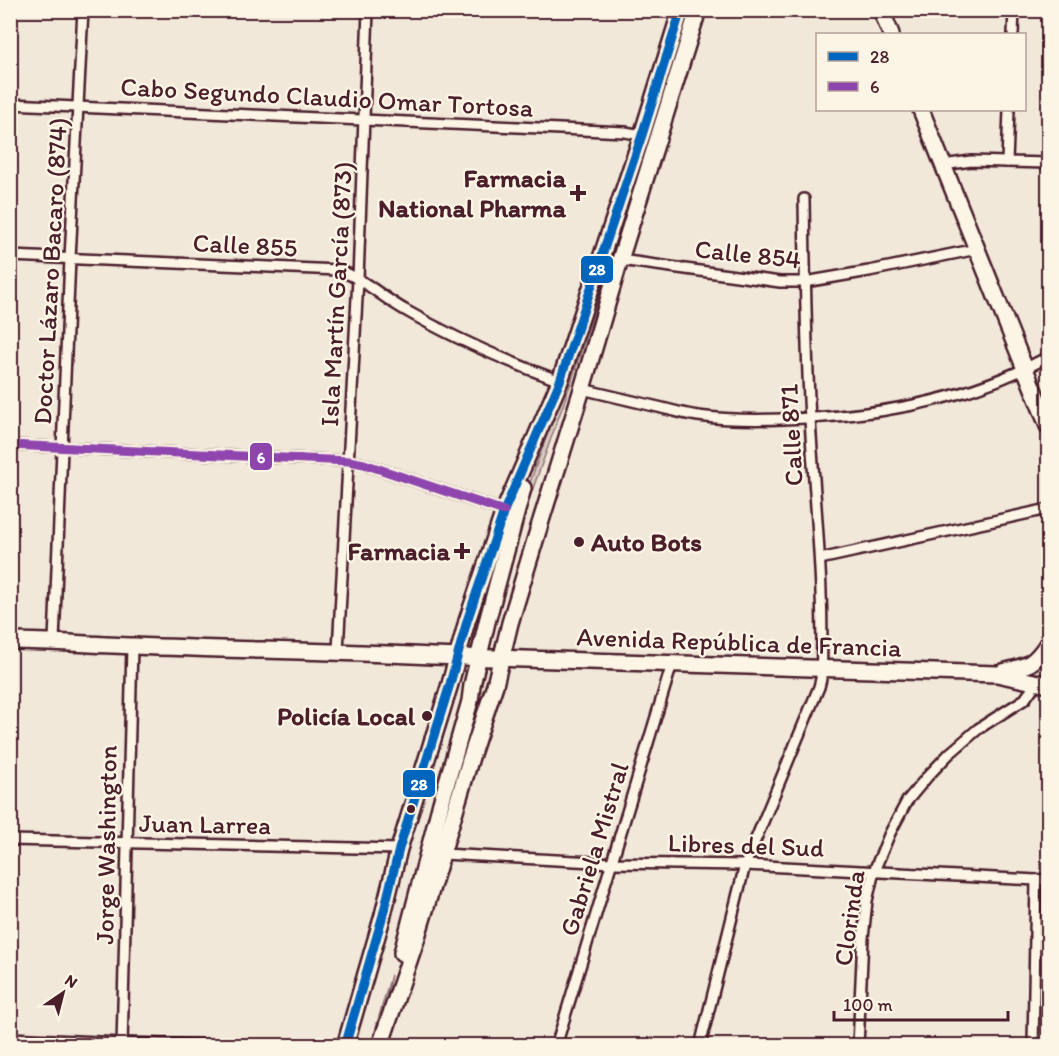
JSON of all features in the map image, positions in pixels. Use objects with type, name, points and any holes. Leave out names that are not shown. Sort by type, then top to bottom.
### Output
[{"type":"main road","points":[[388,1025],[402,950],[470,701],[472,685],[519,501],[642,135],[681,10]]},
{"type":"main road","points":[[380,1046],[416,940],[495,685],[510,623],[698,10]]},
{"type":"main road","points":[[881,10],[891,33]]},
{"type":"main road","points":[[921,111],[1048,426]]},
{"type":"main road","points":[[345,1046],[383,915],[399,849],[457,656],[504,511],[560,381]]},
{"type":"main road","name":"Avenida República de Francia","points":[[10,641],[997,674],[1042,684]]},
{"type":"main road","name":"Avenida República de Francia","points":[[997,674],[1025,667],[1038,657],[1048,643]]},
{"type":"street","name":"Doctor Lázaro Bacaro (874)","points":[[54,642],[83,10]]},
{"type":"street","name":"Isla Martín García (873)","points":[[338,651],[358,279],[368,10]]},
{"type":"street","points":[[1012,33],[1014,10]]},
{"type":"street","name":"Cabo Segundo Claudio Omar Tortosa","points":[[10,104],[625,132],[642,135]]},
{"type":"street","points":[[1007,162],[1009,111]]},
{"type":"street","points":[[943,165],[971,161],[1048,163]]},
{"type":"street","name":"Calle 871","points":[[700,1046],[745,865],[819,687],[822,668],[820,559],[810,419],[804,199]]},
{"type":"street","name":"Calle 854","points":[[620,260],[780,282],[805,282],[976,249]]},
{"type":"street","name":"Calle 855","points":[[10,256],[338,270],[358,279],[403,309],[466,342],[490,354],[560,381]]},
{"type":"street","points":[[582,388],[696,416],[738,419],[810,419],[867,414],[920,405],[977,389],[1026,370],[1048,357]]},
{"type":"street","points":[[10,445],[349,461],[504,511]]},
{"type":"street","points":[[820,559],[1048,509]]},
{"type":"street","name":"Jorge Washington","points":[[122,1044],[132,646]]},
{"type":"street","name":"Gabriela Mistral","points":[[556,1046],[672,664]]},
{"type":"street","name":"Clorinda","points":[[858,1046],[867,901],[874,871],[890,833],[907,801],[949,754],[978,729],[1025,699],[1042,684]]},
{"type":"street","name":"Juan Larrea","points":[[10,840],[399,849]]},
{"type":"street","name":"Libres del Sud","points":[[443,854],[1048,879]]},
{"type":"street","points":[[1033,1046],[1036,880]]},
{"type":"street","points":[[10,1038],[122,1044],[247,1046]]},
{"type":"shaded area","points":[[685,11],[692,11],[571,383],[530,497],[527,498],[525,496],[565,385]]},
{"type":"shaded area","points":[[1048,652],[1048,680],[1014,674]]},
{"type":"shaded area","points":[[391,975],[381,1027],[376,1027]]},
{"type":"transit line","name":"28","points":[[345,1046],[383,915],[399,849],[467,621],[504,511],[560,381],[681,10]]},
{"type":"transit line","name":"6","points":[[10,445],[349,461],[504,511]]},
{"type":"place","name":"Farmacia National Pharma","points":[[578,193]]},
{"type":"place","name":"Auto Bots","points":[[579,542]]},
{"type":"place","name":"Farmacia","points":[[462,551]]},
{"type":"place","name":"Policía Local","points":[[427,716]]}]
